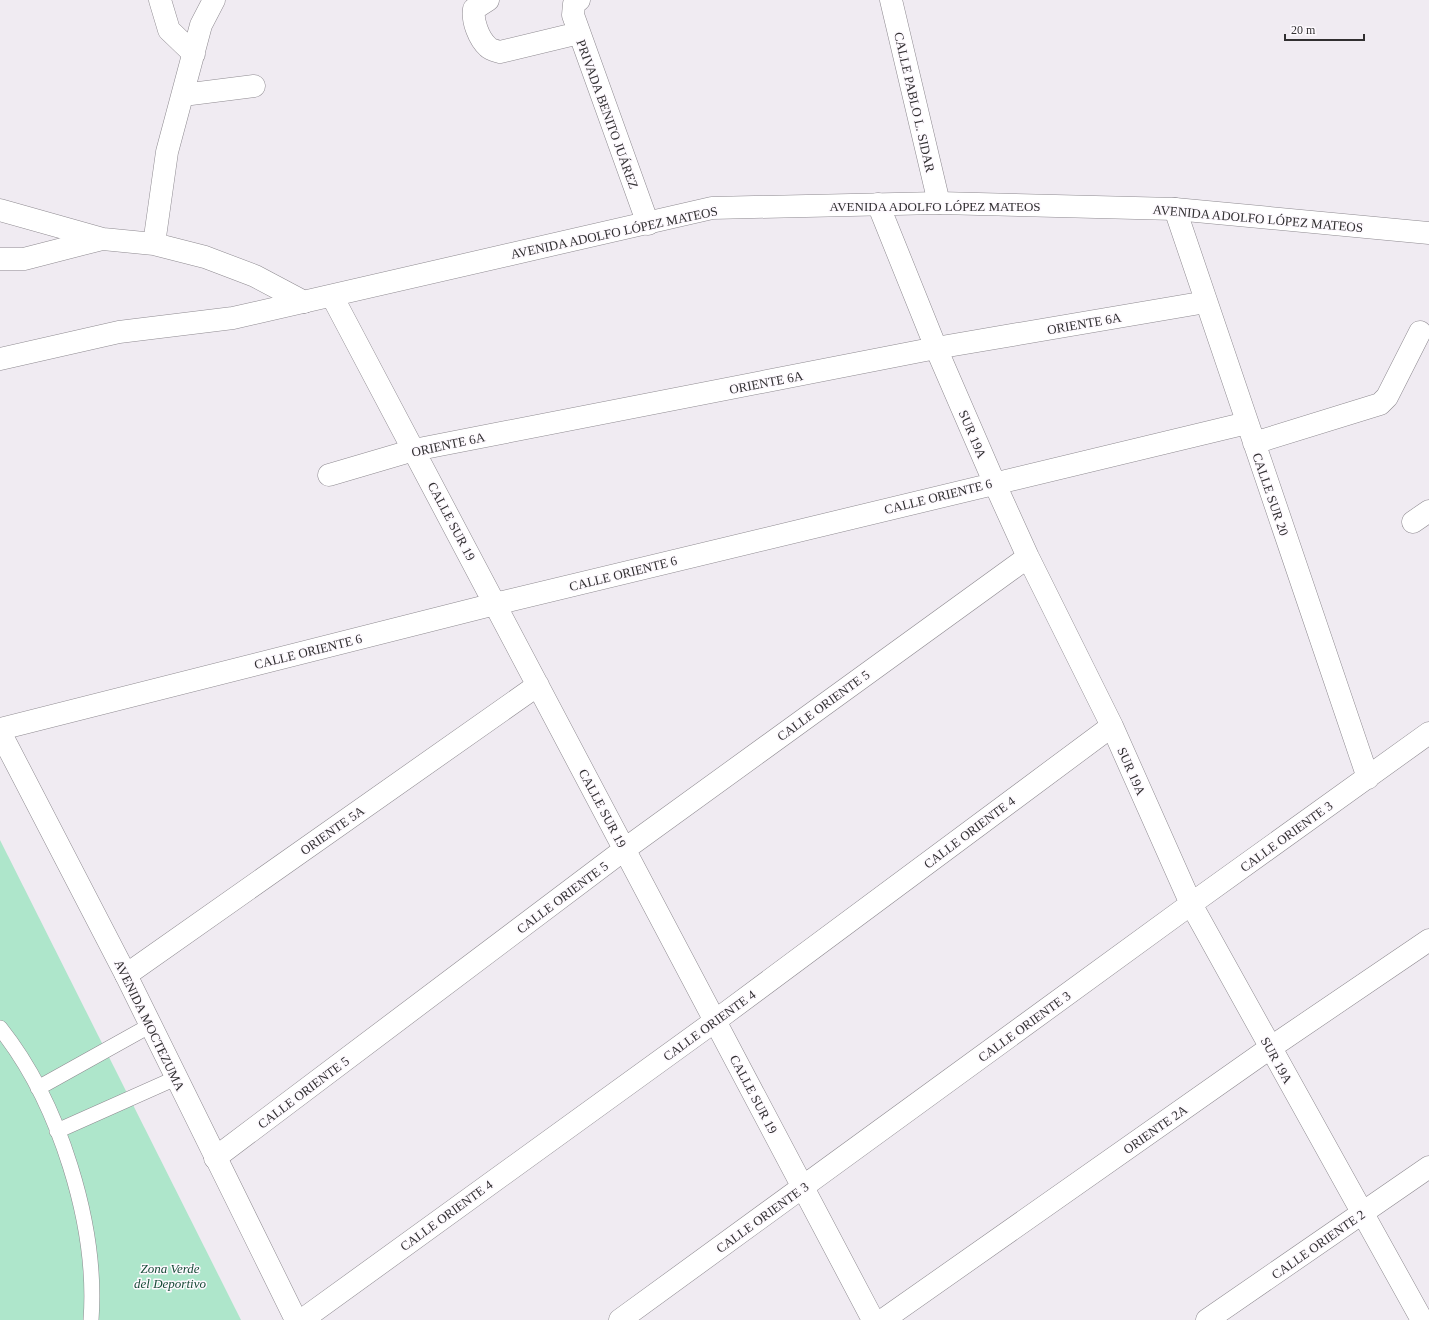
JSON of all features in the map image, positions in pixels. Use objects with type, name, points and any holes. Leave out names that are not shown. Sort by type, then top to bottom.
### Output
[{"type":"street","points":[[160,0],[169,30],[194,54]]},
{"type":"street","points":[[154,244],[167,152],[201,25],[214,0]]},
{"type":"street","points":[[488,0],[474,9],[473,15],[481,39],[489,48],[500,52],[579,33]]},
{"type":"street","name":"CALLE PABLO L. SIDAR","points":[[891,0],[939,203]]},
{"type":"street","name":"PRIVADA BENITO JUÁREZ","points":[[576,2],[572,14],[648,224]]},
{"type":"street","points":[[183,95],[254,86]]},
{"type":"street","name":"AVENIDA ADOLFO LÓPEZ MATEOS","points":[[0,359],[119,332],[232,318],[648,224],[712,208],[939,203],[1175,209],[1429,233]]},
{"type":"street","name":"SUR 19A","points":[[878,204],[936,348],[994,482],[1028,557],[1112,726],[1190,904],[1422,1320]]},
{"type":"street","name":"CALLE SUR 20","points":[[1175,209],[1368,778]]},
{"type":"street","points":[[0,210],[103,239],[154,244],[205,257],[255,276],[304,302]]},
{"type":"street","points":[[0,259],[24,259],[103,239]]},
{"type":"street","name":"CALLE SUR 19","points":[[332,296],[873,1320]]},
{"type":"street","name":"ORIENTE 6A","points":[[329,475],[414,450],[936,348],[1206,302]]},
{"type":"street","points":[[1254,443],[1380,404],[1387,397],[1420,332]]},
{"type":"street","name":"CALLE ORIENTE 6","points":[[0,730],[495,604],[1247,422]]},
{"type":"street","name":"CALLE ORIENTE 5","points":[[215,1158],[625,849],[1028,557]]},
{"type":"street","name":"ORIENTE 5A","points":[[126,975],[538,685]]},
{"type":"street","name":"CALLE ORIENTE 4","points":[[302,1320],[715,1021],[1112,726]]},
{"type":"street","name":"AVENIDA MOCTEZUMA","points":[[0,730],[126,975],[296,1320]]},
{"type":"street","name":"CALLE ORIENTE 3","points":[[620,1320],[1190,904],[1429,733]]},
{"type":"street","name":"ORIENTE 2A","points":[[883,1320],[1270,1048],[1429,940]]},
{"type":"street","name":"CALLE ORIENTE 2","points":[[1207,1320],[1429,1167]]},
{"type":"lane","points":[[38,1088],[151,1025]]},
{"type":"lane","points":[[0,1028],[38,1088],[57,1131],[77,1190],[86,1232],[90,1274],[91,1320]]},
{"type":"lane","points":[[57,1131],[176,1078]]},
{"type":"green space","name":"Zona Verde del Deportivo","points":[[0,840],[241,1320],[0,1320]]}]
